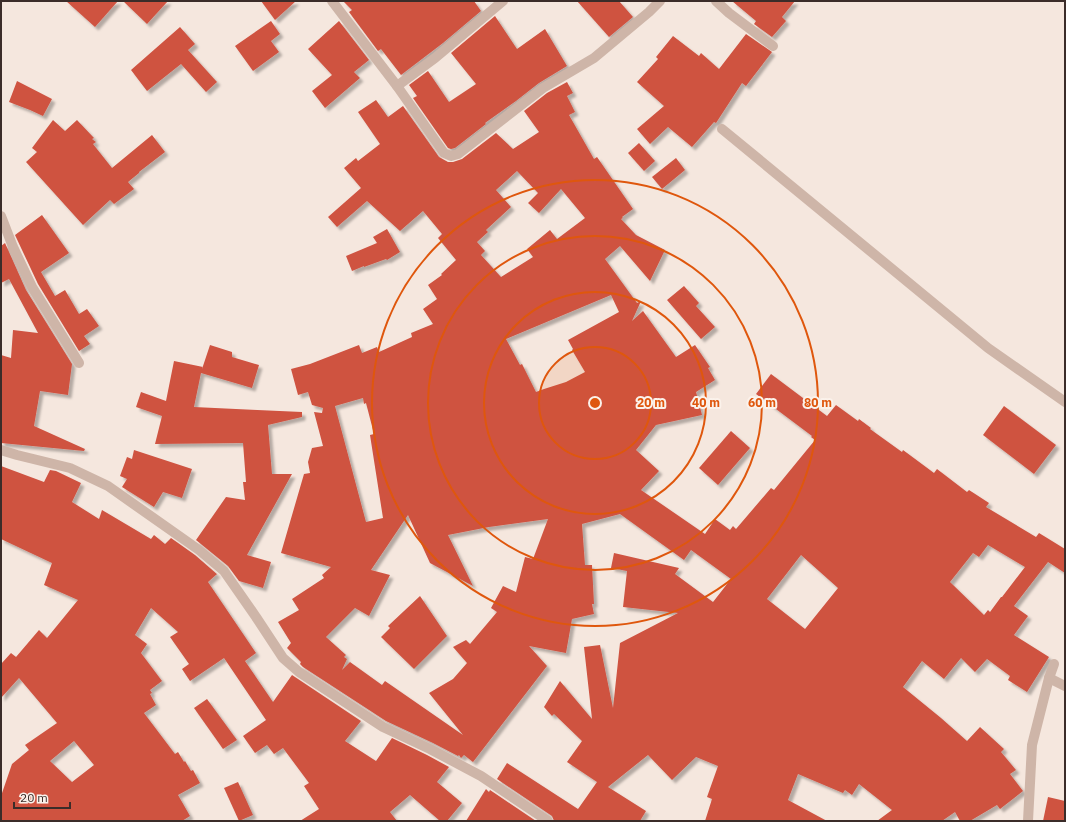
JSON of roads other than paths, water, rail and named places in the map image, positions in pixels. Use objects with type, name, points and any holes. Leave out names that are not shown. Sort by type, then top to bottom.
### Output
[{"type":"street","points":[[332,1],[397,86],[444,153],[451,156],[458,154],[543,88],[594,58],[660,1]]},
{"type":"street","points":[[397,86],[435,58],[503,1]]},
{"type":"street","points":[[716,1],[729,13],[773,46]]},
{"type":"street","points":[[722,129],[988,348],[1065,402]]},
{"type":"street","points":[[1,216],[13,247],[32,287],[79,364]]},
{"type":"street","points":[[1,450],[70,468],[108,486],[200,550],[224,571],[283,658],[299,672],[383,727],[430,749],[481,776],[548,821]]},
{"type":"street","points":[[1028,821],[1032,745],[1048,678],[1054,664]]},
{"type":"street","points":[[1048,678],[1065,686]]}]
